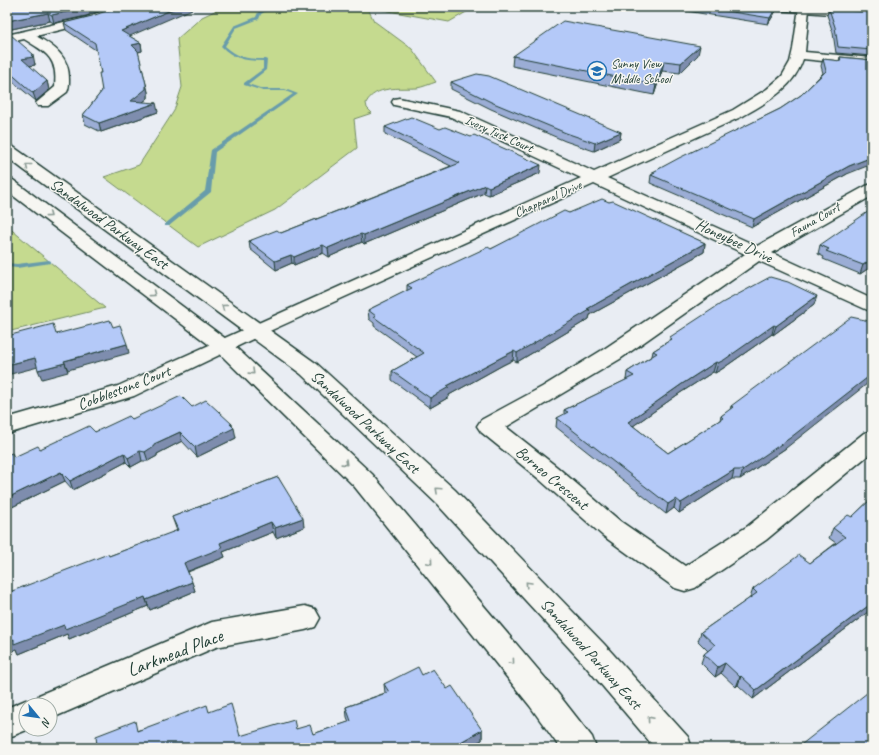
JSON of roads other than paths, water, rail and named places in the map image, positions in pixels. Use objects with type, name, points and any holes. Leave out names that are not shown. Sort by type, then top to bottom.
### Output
[{"type":"street","points":[[7,39],[89,20],[126,7]]},
{"type":"street","points":[[778,7],[872,14]]},
{"type":"street","name":"Chapparal Drive","points":[[239,338],[595,178],[738,112],[769,95],[787,78],[796,63],[803,10]]},
{"type":"street","points":[[27,35],[50,50],[60,60],[64,74],[62,89],[43,103]]},
{"type":"street","points":[[798,55],[872,62]]},
{"type":"street","name":"Ivory Tusk Court","points":[[399,102],[455,114],[595,178]]},
{"type":"street","name":"Sandalwood Parkway East","points":[[7,149],[239,338],[363,480],[541,696],[580,748]]},
{"type":"street","name":"Honeybee Drive","points":[[595,178],[872,306]]},
{"type":"street","name":"Sandalwood Parkway East","points":[[7,183],[239,338],[309,369],[446,497],[593,653],[676,748]]},
{"type":"street","name":"Fauna Court","points":[[759,253],[872,189]]},
{"type":"street","name":"Borneo Crescent","points":[[759,253],[612,354],[550,392],[489,426],[548,473],[611,528],[685,580],[757,533],[872,439]]},
{"type":"street","name":"Cobblestone Court","points":[[7,426],[111,396],[239,338]]},
{"type":"street","name":"Larkmead Place","points":[[58,702],[212,635],[305,618]]},
{"type":"street","points":[[7,723],[18,718]]},
{"type":"waterway","points":[[167,225],[208,192],[213,151],[296,94],[285,90],[263,90],[245,84],[265,69],[265,60],[242,59],[233,55],[223,46],[235,27],[258,18],[259,13],[271,7]]},
{"type":"waterway","points":[[7,265],[17,266],[49,262]]},
{"type":"place","name":"Sunny View Middle School","points":[[597,71]]}]
